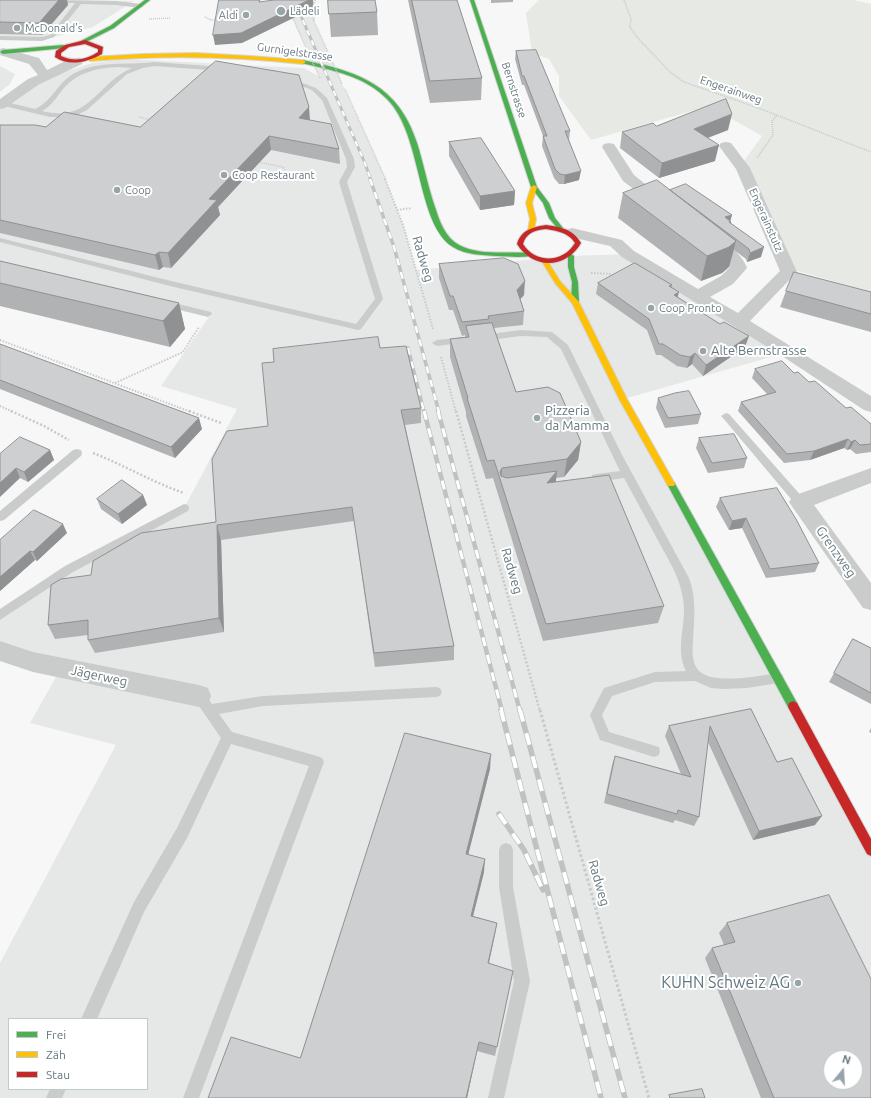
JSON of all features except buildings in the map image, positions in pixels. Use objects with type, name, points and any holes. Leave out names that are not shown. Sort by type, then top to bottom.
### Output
[{"type":"main road","points":[[2,51],[60,54],[112,27],[148,0]]},
{"type":"main road","name":"Bernstrasse","points":[[472,0],[534,187],[546,203],[552,218],[578,240],[571,267],[575,282],[575,302]]},
{"type":"main road","points":[[90,59],[100,53],[100,47],[112,27]]},
{"type":"main road","name":"Gurnigelstrasse","points":[[82,42],[92,43],[100,47],[140,55]]},
{"type":"main road","name":"Gurnigelstrasse","points":[[60,54],[77,61],[140,55],[244,57],[289,61],[338,70],[375,87],[397,106],[406,120],[413,137],[433,213],[447,239],[456,246],[464,248],[528,255],[544,260]]},
{"type":"main road","points":[[531,230],[534,219],[529,203],[534,187]]},
{"type":"main road","points":[[512,239],[522,237],[531,230],[546,227],[566,231]]},
{"type":"main road","points":[[443,232],[462,238]]},
{"type":"main road","points":[[522,237],[520,245],[528,255]]},
{"type":"main road","points":[[544,260],[560,260],[575,252]]},
{"type":"main road","points":[[544,260],[557,282],[575,302],[627,406],[778,678],[871,850]]},
{"type":"street","points":[[2,51],[34,61],[42,72]]},
{"type":"street","points":[[33,82],[60,54]]},
{"type":"street","points":[[1,104],[33,82],[77,61]]},
{"type":"street","name":"Engerainstutz","points":[[726,146],[744,170],[797,275],[739,322]]},
{"type":"street","points":[[609,147],[628,178],[672,212]]},
{"type":"street","points":[[566,231],[609,240],[616,243],[628,254],[871,405]]},
{"type":"street","points":[[697,231],[735,260],[739,264],[739,268],[727,280],[697,297]]},
{"type":"street","points":[[575,252],[597,247],[628,254]]},
{"type":"street","points":[[800,502],[871,475]]},
{"type":"street","name":"Grenzweg","points":[[800,502],[871,601]]},
{"type":"street","name":"Jägerweg","points":[[0,651],[33,662],[204,703]]},
{"type":"lane","points":[[45,1],[116,3],[140,6]]},
{"type":"lane","points":[[0,38],[21,37],[42,39],[52,36],[79,2]]},
{"type":"lane","points":[[37,112],[50,103],[54,94],[66,82],[89,69],[100,66],[141,66],[154,64],[229,69]]},
{"type":"lane","points":[[1,104],[64,116],[80,113],[125,73],[141,66]]},
{"type":"lane","points":[[0,240],[170,283],[358,327],[378,299],[343,182],[351,167],[348,150],[325,99],[317,90],[309,86],[276,76]]},
{"type":"lane","points":[[154,301],[208,314]]},
{"type":"lane","points":[[437,343],[521,333],[549,334],[565,347],[627,474],[678,566],[687,589],[690,610],[687,647],[690,667],[697,676],[704,680],[716,683],[752,683],[778,678]]},
{"type":"lane","name":"Grenzweg","points":[[726,416],[800,502]]},
{"type":"lane","points":[[0,517],[79,451]]},
{"type":"lane","points":[[589,479],[627,474]]},
{"type":"lane","points":[[0,615],[69,569],[184,508]]},
{"type":"lane","points":[[654,751],[605,736],[596,715],[608,692],[655,677],[697,676]]},
{"type":"lane","points":[[204,703],[436,692]]},
{"type":"lane","points":[[191,1098],[317,762],[228,737],[204,703]]},
{"type":"lane","points":[[89,1018],[138,907],[182,833],[228,737]]},
{"type":"lane","points":[[496,1098],[522,981],[506,887],[506,850]]},
{"type":"path","points":[[314,22],[316,0]]},
{"type":"path","name":"Engerainweg","points":[[624,0],[630,19],[630,27],[636,36],[670,72],[684,82],[778,115],[871,152]]},
{"type":"path","name":"Radweg","points":[[308,8],[385,178],[403,225],[649,1098]]},
{"type":"path","points":[[291,14],[320,78]]},
{"type":"path","points":[[205,17],[211,20],[222,20]]},
{"type":"path","points":[[300,46],[304,43]]},
{"type":"path","points":[[744,170],[773,135],[772,121],[778,115]]},
{"type":"path","points":[[139,117],[156,121]]},
{"type":"path","points":[[256,162],[283,167],[285,170]]},
{"type":"path","points":[[590,273],[611,274]]},
{"type":"path","points":[[114,384],[182,352],[208,314]]},
{"type":"path","points":[[0,340],[221,423]]},
{"type":"path","points":[[0,406],[42,426],[53,429],[79,451],[121,464],[147,479],[184,493],[184,508]]},
{"type":"shaded area","points":[[0,0],[134,1],[93,27],[42,40],[0,40]]},
{"type":"shaded area","points":[[284,0],[304,0],[385,178],[403,225],[416,270],[571,256],[628,254],[788,352],[624,399],[871,850],[871,1098],[0,1098],[0,963],[116,745],[30,723],[61,668],[0,650],[0,615],[69,569],[184,508],[237,409],[161,386],[211,314],[0,264],[0,105],[33,82],[92,63],[125,59],[304,68],[320,77]]},
{"type":"shaded area","points":[[539,0],[853,0],[871,4],[871,292],[794,270],[744,161],[762,136],[709,106],[591,140],[559,96],[559,76],[549,59],[532,53],[526,13]]},
{"type":"shaded area","points":[[0,66],[15,74],[10,84],[0,92]]},
{"type":"railway","points":[[294,0],[371,180]]},
{"type":"railway","points":[[370,179],[394,247],[439,412]]},
{"type":"railway","points":[[408,348],[424,412]]},
{"type":"railway","points":[[424,411],[502,711]]},
{"type":"railway","points":[[438,411],[520,711]]},
{"type":"railway","points":[[501,710],[601,1098]]},
{"type":"railway","points":[[520,710],[625,1098]]},
{"type":"railway","points":[[499,814],[524,850],[543,890]]},
{"type":"traffic: fast","points":[[82,42],[112,27],[148,0]]},
{"type":"traffic: fast","points":[[472,0],[534,187],[546,203],[552,218],[560,228]]},
{"type":"traffic: fast","points":[[3,52],[63,47]]},
{"type":"traffic: fast","points":[[303,62],[333,69],[363,80],[388,97],[398,108],[410,133],[435,217],[448,240],[456,246],[472,252],[528,255]]},
{"type":"traffic: fast","points":[[571,256],[571,267],[575,282],[575,302]]},
{"type":"traffic: fast","points":[[671,484],[793,706]]},
{"type":"traffic: slow","points":[[90,59],[143,55],[196,55],[250,57],[303,62]]},
{"type":"traffic: slow","points":[[531,230],[533,219],[529,203],[534,187]]},
{"type":"traffic: slow","points":[[544,260],[557,282],[575,302],[623,399],[671,484]]},
{"type":"traffic: jam","points":[[85,42],[101,48],[100,53],[85,60],[79,61],[69,61],[58,57],[58,52],[67,46],[85,42]]},
{"type":"traffic: jam","points":[[546,227],[565,231],[572,235],[578,243],[574,251],[559,260],[549,261],[540,260],[525,252],[520,244],[523,236],[533,229],[546,227]]},
{"type":"traffic: jam","points":[[793,706],[871,850]]},
{"type":"place","name":"Lädeli","points":[[281,11]]},
{"type":"place","name":"Aldi","points":[[246,15]]},
{"type":"place","name":"McDonald's","points":[[17,28]]},
{"type":"place","name":"Coop Restaurant","points":[[224,175]]},
{"type":"place","name":"Coop","points":[[117,190]]},
{"type":"place","name":"Coop Pronto","points":[[651,308]]},
{"type":"place","name":"Alte Bernstrasse","points":[[703,351]]},
{"type":"place","name":"Pizzeria da Mamma","points":[[537,418]]},
{"type":"place","name":"KUHN Schweiz AG","points":[[798,983]]}]
